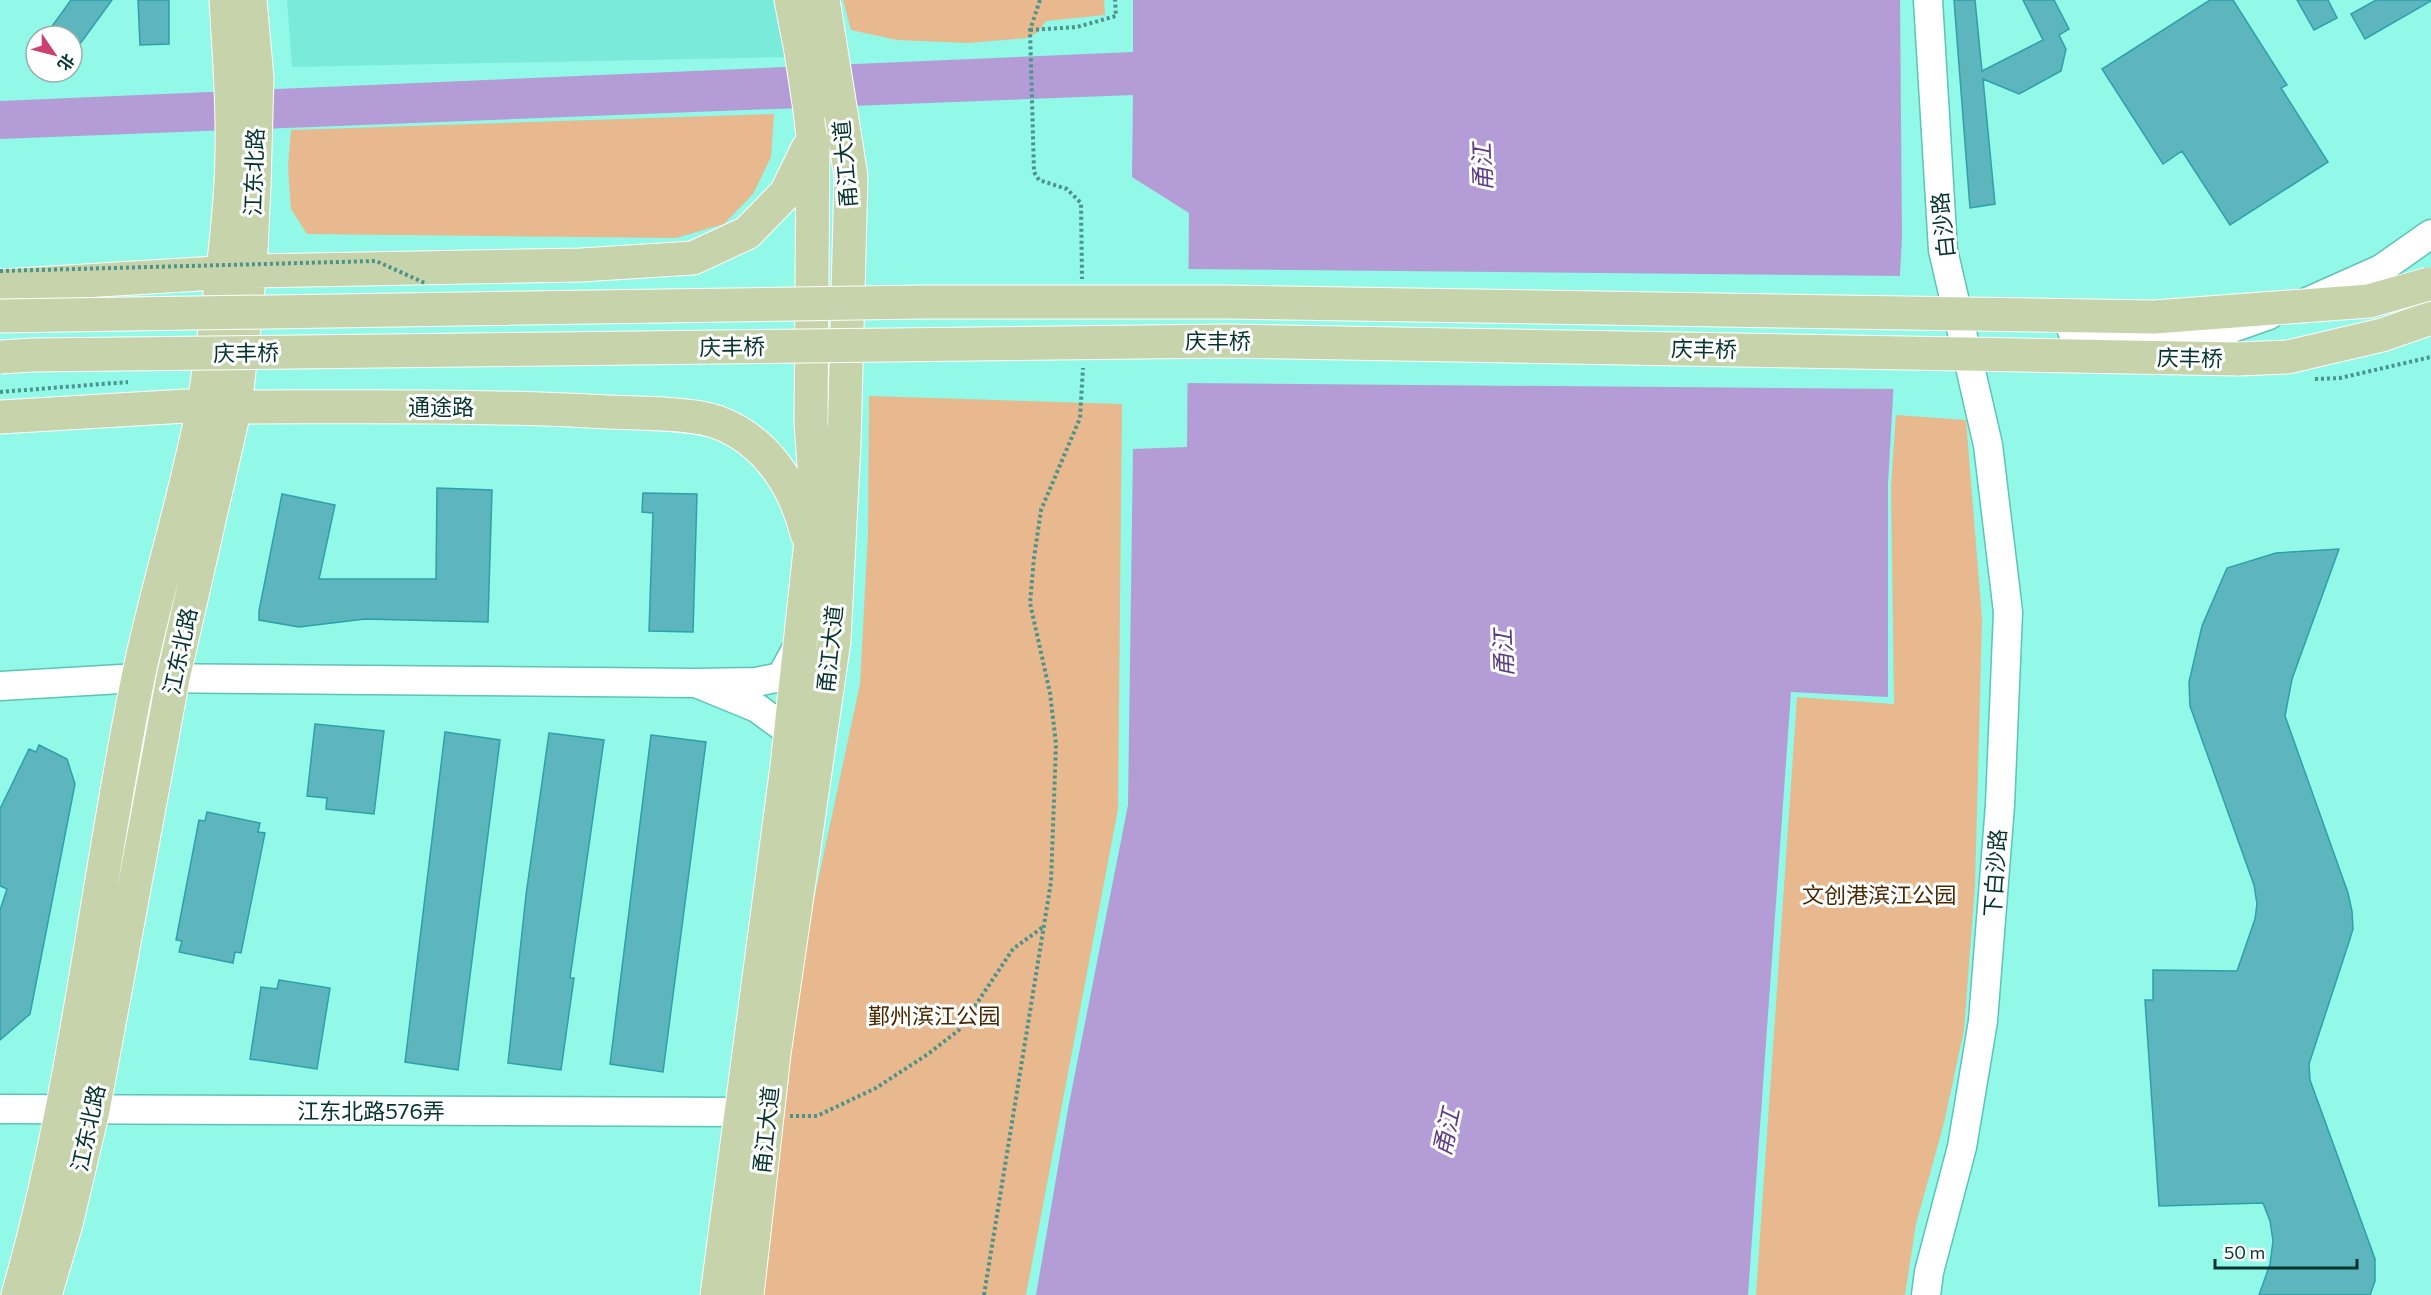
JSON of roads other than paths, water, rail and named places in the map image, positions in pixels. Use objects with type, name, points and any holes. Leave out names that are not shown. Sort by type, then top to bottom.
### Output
[{"type":"main road","name":"江东北路","points":[[226,0],[243,74]]},
{"type":"main road","name":"江东北路","points":[[18,1295],[41,1214],[77,1109],[173,678],[219,406],[236,272],[242,191],[243,74],[250,0]]},
{"type":"main road","name":"甬江大道","points":[[791,0],[816,51]]},
{"type":"main road","name":"甬江大道","points":[[747,1295],[755,1114],[816,494],[811,423],[822,127],[816,51],[823,0]]},
{"type":"main road","name":"甬江大道","points":[[717,1295],[755,1114],[774,1054],[834,640],[844,444],[851,176],[822,127]]},
{"type":"main road","points":[[0,286],[236,272],[581,265],[693,258],[747,232],[786,193],[822,127]]},
{"type":"main road","name":"庆丰桥","points":[[0,316],[922,302],[1226,302],[2154,317],[2369,301],[2430,284]]},
{"type":"main road","name":"庆丰桥","points":[[0,357],[1226,341],[2238,359],[2288,357],[2382,334],[2431,318]]},
{"type":"main road","points":[[2382,334],[2431,326]]},
{"type":"main road","name":"江东北路","points":[[45,1295],[66,1224],[77,1109],[138,678],[219,406]]},
{"type":"main road","name":"通途路","points":[[0,417],[219,406],[529,407],[671,416],[716,422],[759,446],[772,462],[799,504],[811,548]]},
{"type":"street","name":"白沙路","points":[[1928,0],[1943,250],[1988,445]]},
{"type":"street","points":[[1951,283],[1963,304],[1986,323],[2001,328],[2121,333],[2229,329],[2313,300],[2381,269],[2431,234]]},
{"type":"street","name":"下白沙路","points":[[1926,1295],[1929,1272],[1962,1147],[1983,1021],[1992,927],[2008,612],[1988,445]]},
{"type":"street","points":[[0,686],[138,678],[756,682],[781,677],[803,637]]},
{"type":"street","points":[[696,683],[758,708],[791,733]]},
{"type":"street","name":"江东北路576弄","points":[[0,1109],[755,1114]]},
{"type":"water","name":"甬江","points":[[1133,0],[1900,0],[1902,238],[1888,484],[1888,697],[1791,692],[1748,1295],[1036,1295],[1068,1109],[1128,805],[1133,449],[1187,447],[1189,213],[1132,177],[1133,95],[0,139],[0,101],[1133,52]]},
{"type":"park label","name":"文创港滨江公园","points":[[1879,895]]},
{"type":"park label","name":"鄞州滨江公园","points":[[934,1016]]}]
